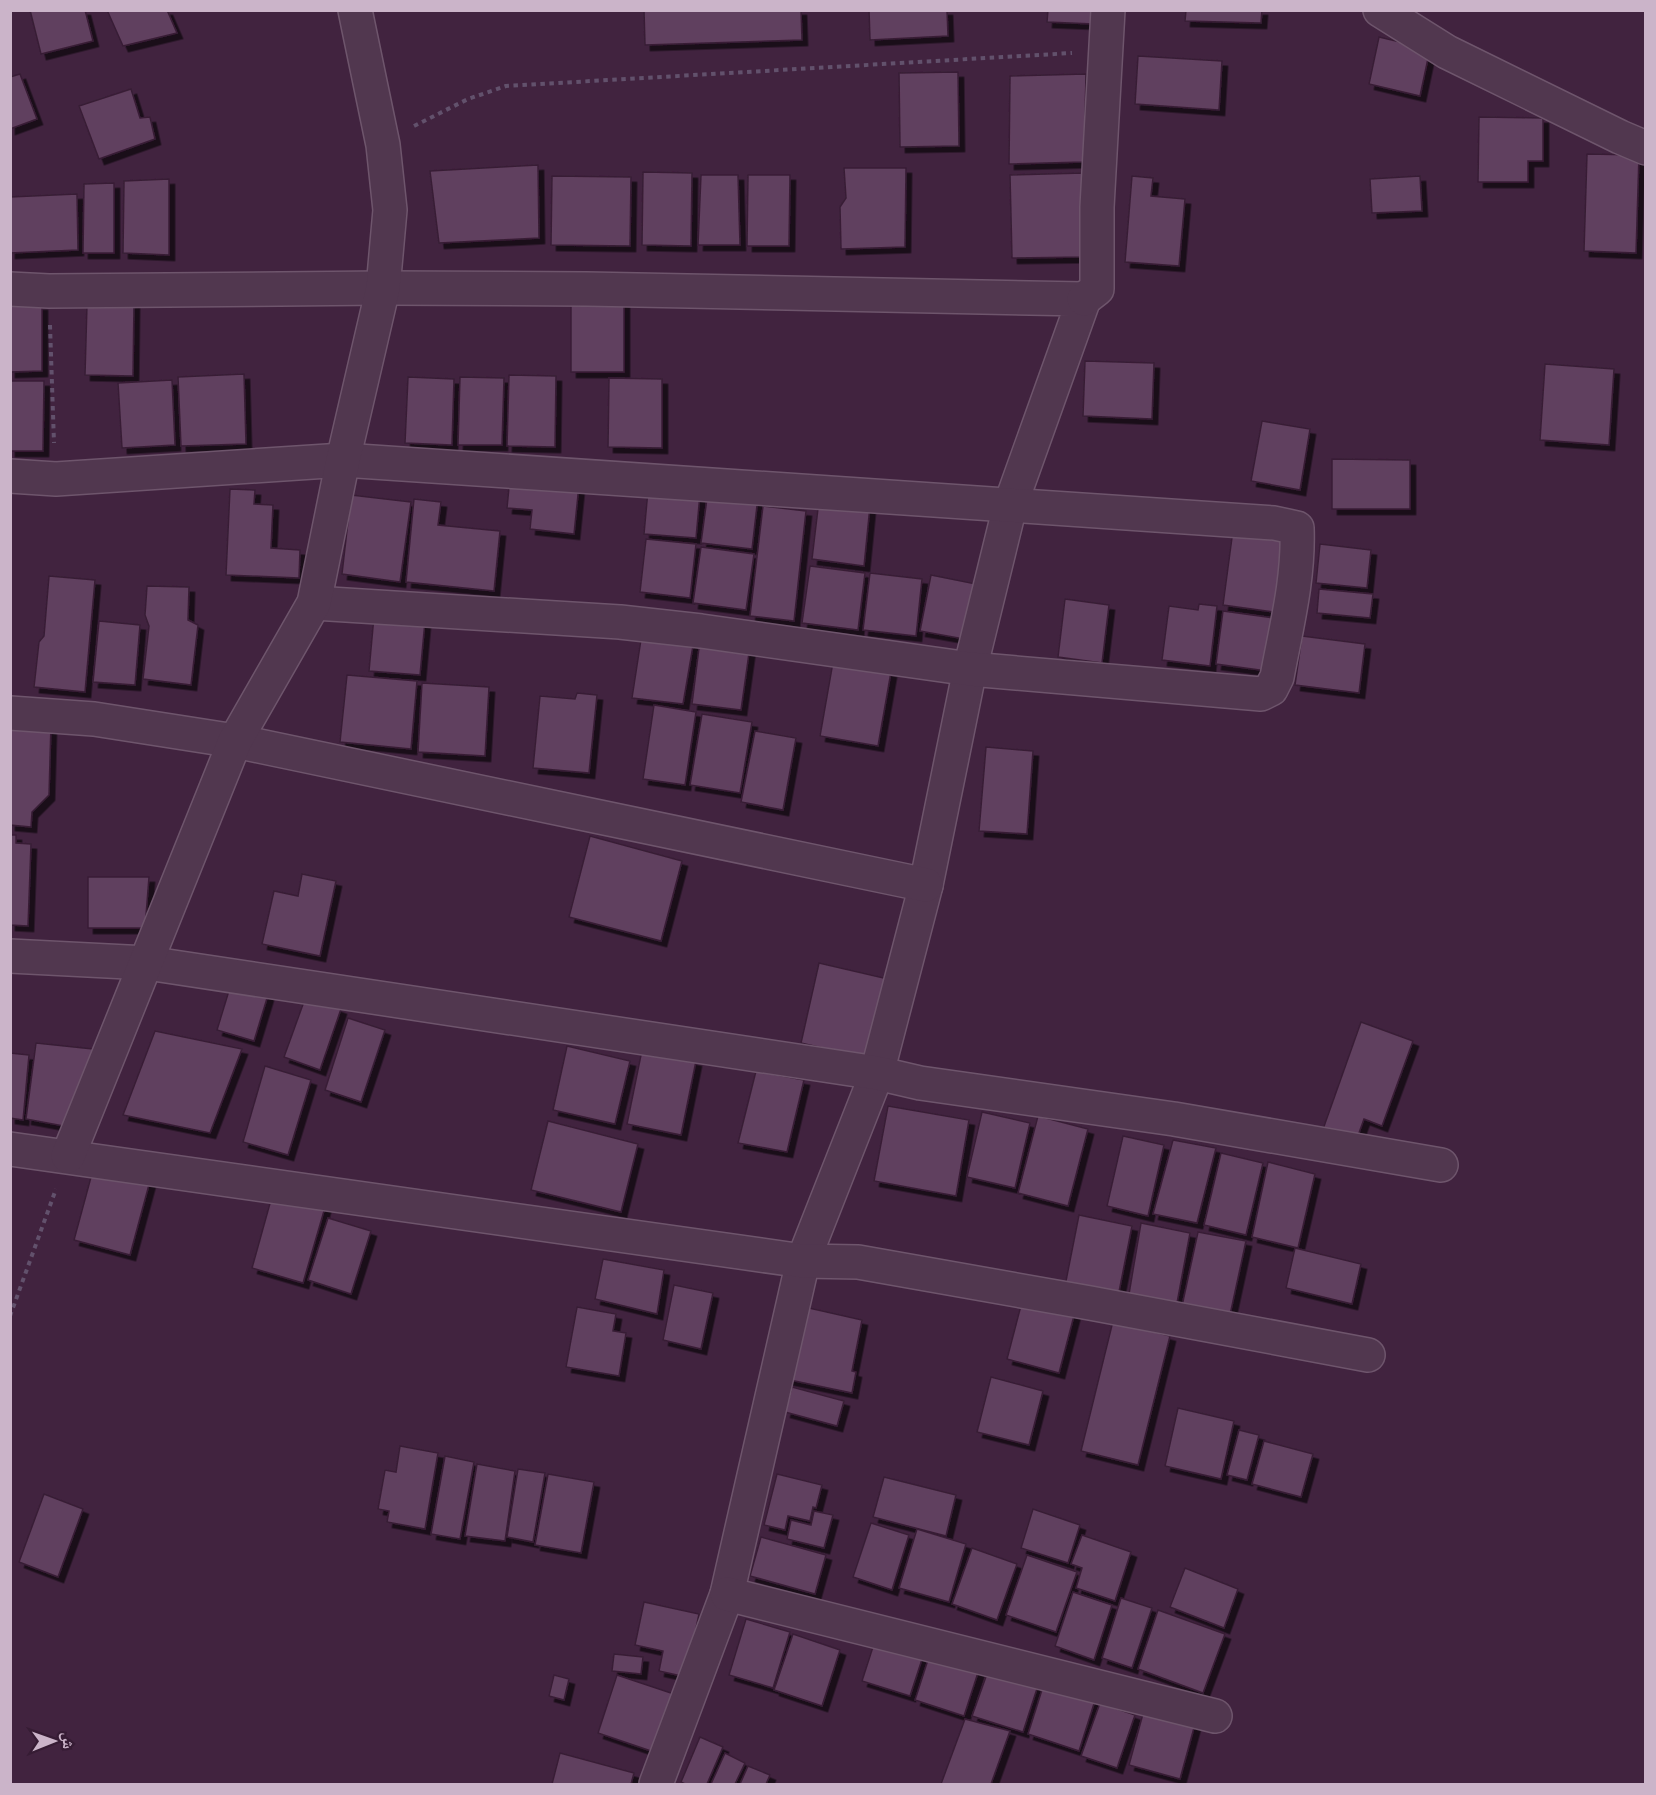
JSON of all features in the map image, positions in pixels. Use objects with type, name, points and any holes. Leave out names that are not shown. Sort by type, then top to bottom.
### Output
[{"type":"street","points":[[68,1156],[235,741],[314,603],[343,460],[383,288],[390,210],[382,145],[355,10]]},
{"type":"street","points":[[656,1785],[727,1594],[803,1262],[877,1073],[927,885],[970,669],[1011,506],[1084,299],[1097,289],[1097,207],[1108,10]]},
{"type":"street","points":[[1380,10],[1447,52],[1646,148]]},
{"type":"street","points":[[10,289],[49,291],[587,289],[1084,299]]},
{"type":"street","points":[[10,476],[56,479],[343,460],[1274,523],[1297,528],[1298,550],[1294,582],[1277,677],[1271,689],[1262,694],[970,669],[701,631],[620,622],[314,603]]},
{"type":"street","points":[[10,714],[94,719],[235,741],[927,885]]},
{"type":"street","points":[[10,956],[147,963],[877,1073],[920,1083],[1174,1119],[1441,1165]]},
{"type":"street","points":[[10,1149],[803,1262],[858,1262],[1368,1355]]},
{"type":"street","points":[[727,1594],[1215,1716]]},
{"type":"path","points":[[382,145],[468,99],[506,86],[612,82],[1105,51]]},
{"type":"path","points":[[49,291],[56,479]]},
{"type":"path","points":[[10,1316],[68,1156]]},
{"type":"building","points":[[30,10],[85,10],[93,41],[41,54]]},
{"type":"building","points":[[107,10],[167,10],[177,33],[123,46]]},
{"type":"building","points":[[644,10],[801,10],[802,40],[645,45]]},
{"type":"building","points":[[869,10],[947,10],[948,36],[870,40]]},
{"type":"building","points":[[1048,10],[1095,10],[1094,24],[1047,22]]},
{"type":"building","points":[[1186,10],[1262,10],[1261,23],[1185,21]]},
{"type":"building","points":[[1379,37],[1430,49],[1420,96],[1369,84]]},
{"type":"building","points":[[1138,56],[1222,61],[1219,110],[1135,104]]},
{"type":"building","points":[[958,72],[959,146],[900,147],[899,73]]},
{"type":"building","points":[[20,74],[37,119],[10,129],[10,77]]},
{"type":"building","points":[[1086,74],[1084,162],[1009,164],[1010,76]]},
{"type":"building","points":[[131,89],[140,118],[150,117],[155,139],[99,159],[79,106]]},
{"type":"building","points":[[1479,117],[1543,118],[1543,161],[1528,161],[1528,182],[1478,182]]},
{"type":"building","points":[[1587,154],[1639,155],[1636,253],[1584,251]]},
{"type":"building","points":[[538,165],[539,238],[439,243],[430,171]]},
{"type":"building","points":[[844,168],[906,168],[905,247],[841,249],[840,207],[846,198]]},
{"type":"building","points":[[643,172],[692,173],[691,246],[642,245]]},
{"type":"building","points":[[1084,173],[1086,257],[1012,258],[1010,175]]},
{"type":"building","points":[[701,175],[738,175],[740,245],[698,245]]},
{"type":"building","points":[[748,175],[790,175],[789,246],[747,246]]},
{"type":"building","points":[[552,176],[631,177],[630,246],[551,245]]},
{"type":"building","points":[[1132,176],[1153,178],[1151,196],[1185,199],[1179,266],[1125,262]]},
{"type":"building","points":[[1420,176],[1422,211],[1372,213],[1370,179]]},
{"type":"building","points":[[169,179],[169,255],[123,253],[124,181]]},
{"type":"building","points":[[114,183],[114,253],[83,253],[84,184]]},
{"type":"building","points":[[77,194],[78,250],[10,253],[10,197]]},
{"type":"building","points":[[571,299],[624,299],[624,372],[571,372]]},
{"type":"building","points":[[134,303],[133,376],[85,375],[87,304]]},
{"type":"building","points":[[10,305],[42,305],[42,371],[10,372]]},
{"type":"building","points":[[1085,361],[1154,363],[1152,419],[1083,416]]},
{"type":"building","points":[[1545,364],[1614,369],[1609,445],[1540,440]]},
{"type":"building","points":[[244,374],[246,444],[181,446],[178,377]]},
{"type":"building","points":[[509,375],[556,376],[555,447],[507,446]]},
{"type":"building","points":[[408,377],[454,379],[452,445],[405,443]]},
{"type":"building","points":[[460,377],[504,378],[502,445],[458,445]]},
{"type":"building","points":[[609,378],[662,379],[662,448],[608,447]]},
{"type":"building","points":[[172,380],[175,445],[122,448],[118,383]]},
{"type":"building","points":[[10,381],[44,381],[43,451],[10,451]]},
{"type":"building","points":[[1262,421],[1310,429],[1300,490],[1251,481]]},
{"type":"building","points":[[1332,459],[1410,460],[1410,509],[1332,509]]},
{"type":"building","points":[[510,477],[579,485],[574,534],[530,529],[532,510],[507,508]]},
{"type":"building","points":[[230,489],[255,490],[254,504],[273,505],[271,548],[300,550],[299,578],[226,575]]},
{"type":"building","points":[[648,490],[700,494],[696,538],[644,534]]},
{"type":"building","points":[[708,491],[758,497],[752,549],[701,543]]},
{"type":"building","points":[[351,495],[411,502],[400,582],[342,574]]},
{"type":"building","points":[[414,499],[441,502],[438,525],[500,531],[494,591],[406,582]]},
{"type":"building","points":[[819,500],[870,506],[864,566],[812,559]]},
{"type":"building","points":[[763,506],[806,511],[794,621],[750,616]]},
{"type":"building","points":[[1233,530],[1291,538],[1281,613],[1223,605]]},
{"type":"building","points":[[646,539],[696,544],[690,598],[640,592]]},
{"type":"building","points":[[1320,544],[1371,550],[1367,588],[1316,583]]},
{"type":"building","points":[[701,547],[754,554],[746,610],[693,603]]},
{"type":"building","points":[[810,566],[865,573],[858,630],[802,623]]},
{"type":"building","points":[[870,573],[922,579],[916,636],[863,630]]},
{"type":"building","points":[[931,575],[986,586],[975,641],[920,631]]},
{"type":"building","points":[[49,576],[95,580],[85,692],[34,687],[39,642],[44,636]]},
{"type":"building","points":[[147,586],[189,587],[188,620],[198,625],[191,685],[143,679],[149,626],[145,615]]},
{"type":"building","points":[[1319,589],[1373,594],[1370,618],[1317,613]]},
{"type":"building","points":[[1065,599],[1109,605],[1102,663],[1058,657]]},
{"type":"building","points":[[1199,604],[1217,606],[1210,666],[1162,660],[1169,606],[1198,610]]},
{"type":"building","points":[[1223,611],[1274,618],[1267,671],[1216,664]]},
{"type":"building","points":[[374,616],[425,621],[420,675],[369,671]]},
{"type":"building","points":[[99,621],[140,625],[135,685],[93,682]]},
{"type":"building","points":[[642,633],[694,640],[683,704],[632,698]]},
{"type":"building","points":[[1302,636],[1365,644],[1359,693],[1295,685]]},
{"type":"building","points":[[700,640],[750,646],[741,710],[692,704]]},
{"type":"building","points":[[833,662],[891,672],[878,746],[820,736]]},
{"type":"building","points":[[347,675],[417,681],[411,749],[340,742]]},
{"type":"building","points":[[422,683],[489,687],[485,756],[418,752]]},
{"type":"building","points":[[577,693],[597,695],[589,773],[533,768],[540,696],[575,699]]},
{"type":"building","points":[[654,705],[696,712],[685,785],[643,779]]},
{"type":"building","points":[[702,714],[752,722],[740,793],[690,785]]},
{"type":"building","points":[[10,722],[51,724],[49,795],[32,812],[31,827],[10,825]]},
{"type":"building","points":[[755,731],[796,738],[783,810],[741,802]]},
{"type":"building","points":[[986,747],[1033,751],[1027,834],[979,831]]},
{"type":"building","points":[[10,835],[16,835],[16,843],[31,844],[28,926],[10,925]]},
{"type":"building","points":[[590,836],[682,861],[661,941],[569,917]]},
{"type":"building","points":[[302,874],[336,881],[320,956],[262,944],[274,891],[298,896]]},
{"type":"building","points":[[88,877],[149,877],[145,928],[88,928]]},
{"type":"building","points":[[819,963],[888,979],[870,1059],[801,1043]]},
{"type":"building","points":[[231,984],[268,995],[254,1041],[217,1030]]},
{"type":"building","points":[[306,996],[341,1009],[320,1070],[284,1057]]},
{"type":"building","points":[[348,1018],[385,1030],[361,1102],[325,1090]]},
{"type":"building","points":[[1361,1022],[1413,1041],[1382,1126],[1364,1119],[1355,1144],[1322,1132]]},
{"type":"building","points":[[155,1031],[242,1049],[210,1133],[123,1115]]},
{"type":"building","points":[[36,1043],[93,1049],[69,1127],[26,1119]]},
{"type":"building","points":[[567,1046],[630,1061],[615,1124],[553,1110]]},
{"type":"building","points":[[642,1050],[696,1061],[681,1135],[627,1124]]},
{"type":"building","points":[[10,1053],[29,1055],[23,1120],[10,1118]]},
{"type":"building","points":[[265,1066],[311,1080],[288,1155],[243,1142]]},
{"type":"building","points":[[756,1071],[804,1080],[787,1152],[738,1143]]},
{"type":"building","points":[[888,1106],[969,1120],[956,1196],[874,1181]]},
{"type":"building","points":[[982,1112],[1030,1123],[1015,1188],[967,1177]]},
{"type":"building","points":[[1038,1116],[1088,1129],[1068,1206],[1018,1193]]},
{"type":"building","points":[[548,1121],[638,1144],[621,1212],[531,1190]]},
{"type":"building","points":[[1123,1136],[1164,1145],[1148,1216],[1107,1206]]},
{"type":"building","points":[[1173,1140],[1216,1148],[1197,1223],[1153,1214]]},
{"type":"building","points":[[1221,1153],[1263,1163],[1246,1235],[1204,1225]]},
{"type":"building","points":[[1268,1162],[1315,1174],[1298,1248],[1252,1237]]},
{"type":"building","points":[[94,1166],[150,1181],[130,1255],[74,1240]]},
{"type":"building","points":[[274,1189],[326,1204],[303,1283],[252,1268]]},
{"type":"building","points":[[1079,1215],[1132,1226],[1118,1297],[1065,1286]]},
{"type":"building","points":[[328,1218],[371,1231],[351,1294],[308,1280]]},
{"type":"building","points":[[1141,1223],[1190,1233],[1177,1303],[1129,1294]]},
{"type":"building","points":[[1198,1232],[1246,1241],[1230,1315],[1182,1306]]},
{"type":"building","points":[[1295,1248],[1361,1264],[1352,1304],[1286,1288]]},
{"type":"building","points":[[603,1259],[664,1270],[657,1314],[595,1299]]},
{"type":"building","points":[[674,1285],[713,1293],[701,1349],[663,1340]]},
{"type":"building","points":[[1024,1294],[1076,1308],[1059,1373],[1007,1359]]},
{"type":"building","points":[[577,1307],[616,1314],[613,1331],[626,1333],[619,1376],[566,1367]]},
{"type":"building","points":[[809,1308],[862,1320],[852,1371],[856,1372],[852,1393],[785,1379],[789,1360],[797,1361]]},
{"type":"building","points":[[1113,1321],[1170,1336],[1138,1465],[1081,1451]]},
{"type":"building","points":[[991,1377],[1043,1391],[1029,1445],[977,1432]]},
{"type":"building","points":[[792,1387],[844,1401],[837,1426],[785,1412]]},
{"type":"building","points":[[1178,1408],[1234,1421],[1221,1479],[1165,1466]]},
{"type":"building","points":[[1239,1430],[1259,1435],[1247,1480],[1227,1475]]},
{"type":"building","points":[[1264,1441],[1313,1454],[1301,1497],[1252,1484]]},
{"type":"building","points":[[400,1446],[438,1453],[425,1529],[387,1522],[389,1511],[378,1509],[385,1470],[396,1472]]},
{"type":"building","points":[[445,1456],[474,1462],[460,1539],[431,1534]]},
{"type":"building","points":[[477,1464],[515,1471],[505,1541],[465,1536]]},
{"type":"building","points":[[518,1469],[545,1473],[533,1542],[507,1537]]},
{"type":"building","points":[[548,1474],[594,1482],[581,1553],[535,1545]]},
{"type":"building","points":[[777,1474],[822,1485],[810,1521],[788,1516],[785,1530],[764,1525]]},
{"type":"building","points":[[884,1477],[956,1495],[946,1536],[873,1517]]},
{"type":"building","points":[[44,1494],[83,1509],[58,1577],[19,1562]]},
{"type":"building","points":[[1033,1509],[1080,1525],[1068,1563],[1021,1548]]},
{"type":"building","points":[[814,1511],[833,1515],[824,1548],[787,1539],[791,1520],[811,1525]]},
{"type":"building","points":[[871,1523],[909,1535],[892,1590],[853,1577]]},
{"type":"building","points":[[917,1529],[966,1544],[949,1602],[899,1588]]},
{"type":"building","points":[[1082,1535],[1131,1552],[1115,1601],[1076,1588],[1082,1568],[1071,1564]]},
{"type":"building","points":[[761,1537],[826,1555],[815,1594],[750,1576]]},
{"type":"building","points":[[972,1548],[1017,1564],[997,1620],[952,1604]]},
{"type":"building","points":[[1027,1555],[1077,1572],[1056,1632],[1006,1615]]},
{"type":"building","points":[[1185,1568],[1238,1589],[1224,1628],[1170,1607]]},
{"type":"building","points":[[1073,1592],[1112,1605],[1094,1660],[1055,1646]]},
{"type":"building","points":[[1121,1598],[1152,1608],[1132,1668],[1102,1658]]},
{"type":"building","points":[[644,1602],[699,1614],[686,1677],[659,1671],[663,1651],[635,1645]]},
{"type":"building","points":[[1158,1610],[1225,1634],[1203,1693],[1138,1669]]},
{"type":"building","points":[[746,1619],[790,1632],[773,1688],[729,1675]]},
{"type":"building","points":[[880,1625],[928,1641],[910,1696],[862,1681]]},
{"type":"building","points":[[793,1634],[840,1650],[822,1706],[774,1690]]},
{"type":"building","points":[[934,1641],[983,1657],[964,1716],[915,1700]]},
{"type":"building","points":[[614,1654],[643,1657],[641,1674],[612,1671]]},
{"type":"building","points":[[993,1657],[1043,1670],[1023,1732],[972,1716]]},
{"type":"building","points":[[1047,1674],[1098,1691],[1079,1751],[1028,1734]]},
{"type":"building","points":[[554,1675],[569,1679],[564,1700],[549,1696]]},
{"type":"building","points":[[617,1675],[677,1695],[657,1753],[598,1733]]},
{"type":"building","points":[[1100,1703],[1135,1715],[1117,1768],[1081,1756]]},
{"type":"building","points":[[1144,1710],[1195,1724],[1180,1779],[1129,1765]]},
{"type":"building","points":[[965,1719],[1010,1731],[991,1784],[941,1784]]},
{"type":"building","points":[[700,1737],[723,1747],[707,1784],[685,1784],[681,1782]]},
{"type":"building","points":[[560,1753],[634,1773],[631,1784],[552,1784]]},
{"type":"building","points":[[725,1753],[745,1763],[735,1784],[711,1784]]},
{"type":"building","points":[[748,1766],[770,1775],[766,1784],[740,1784]]}]
